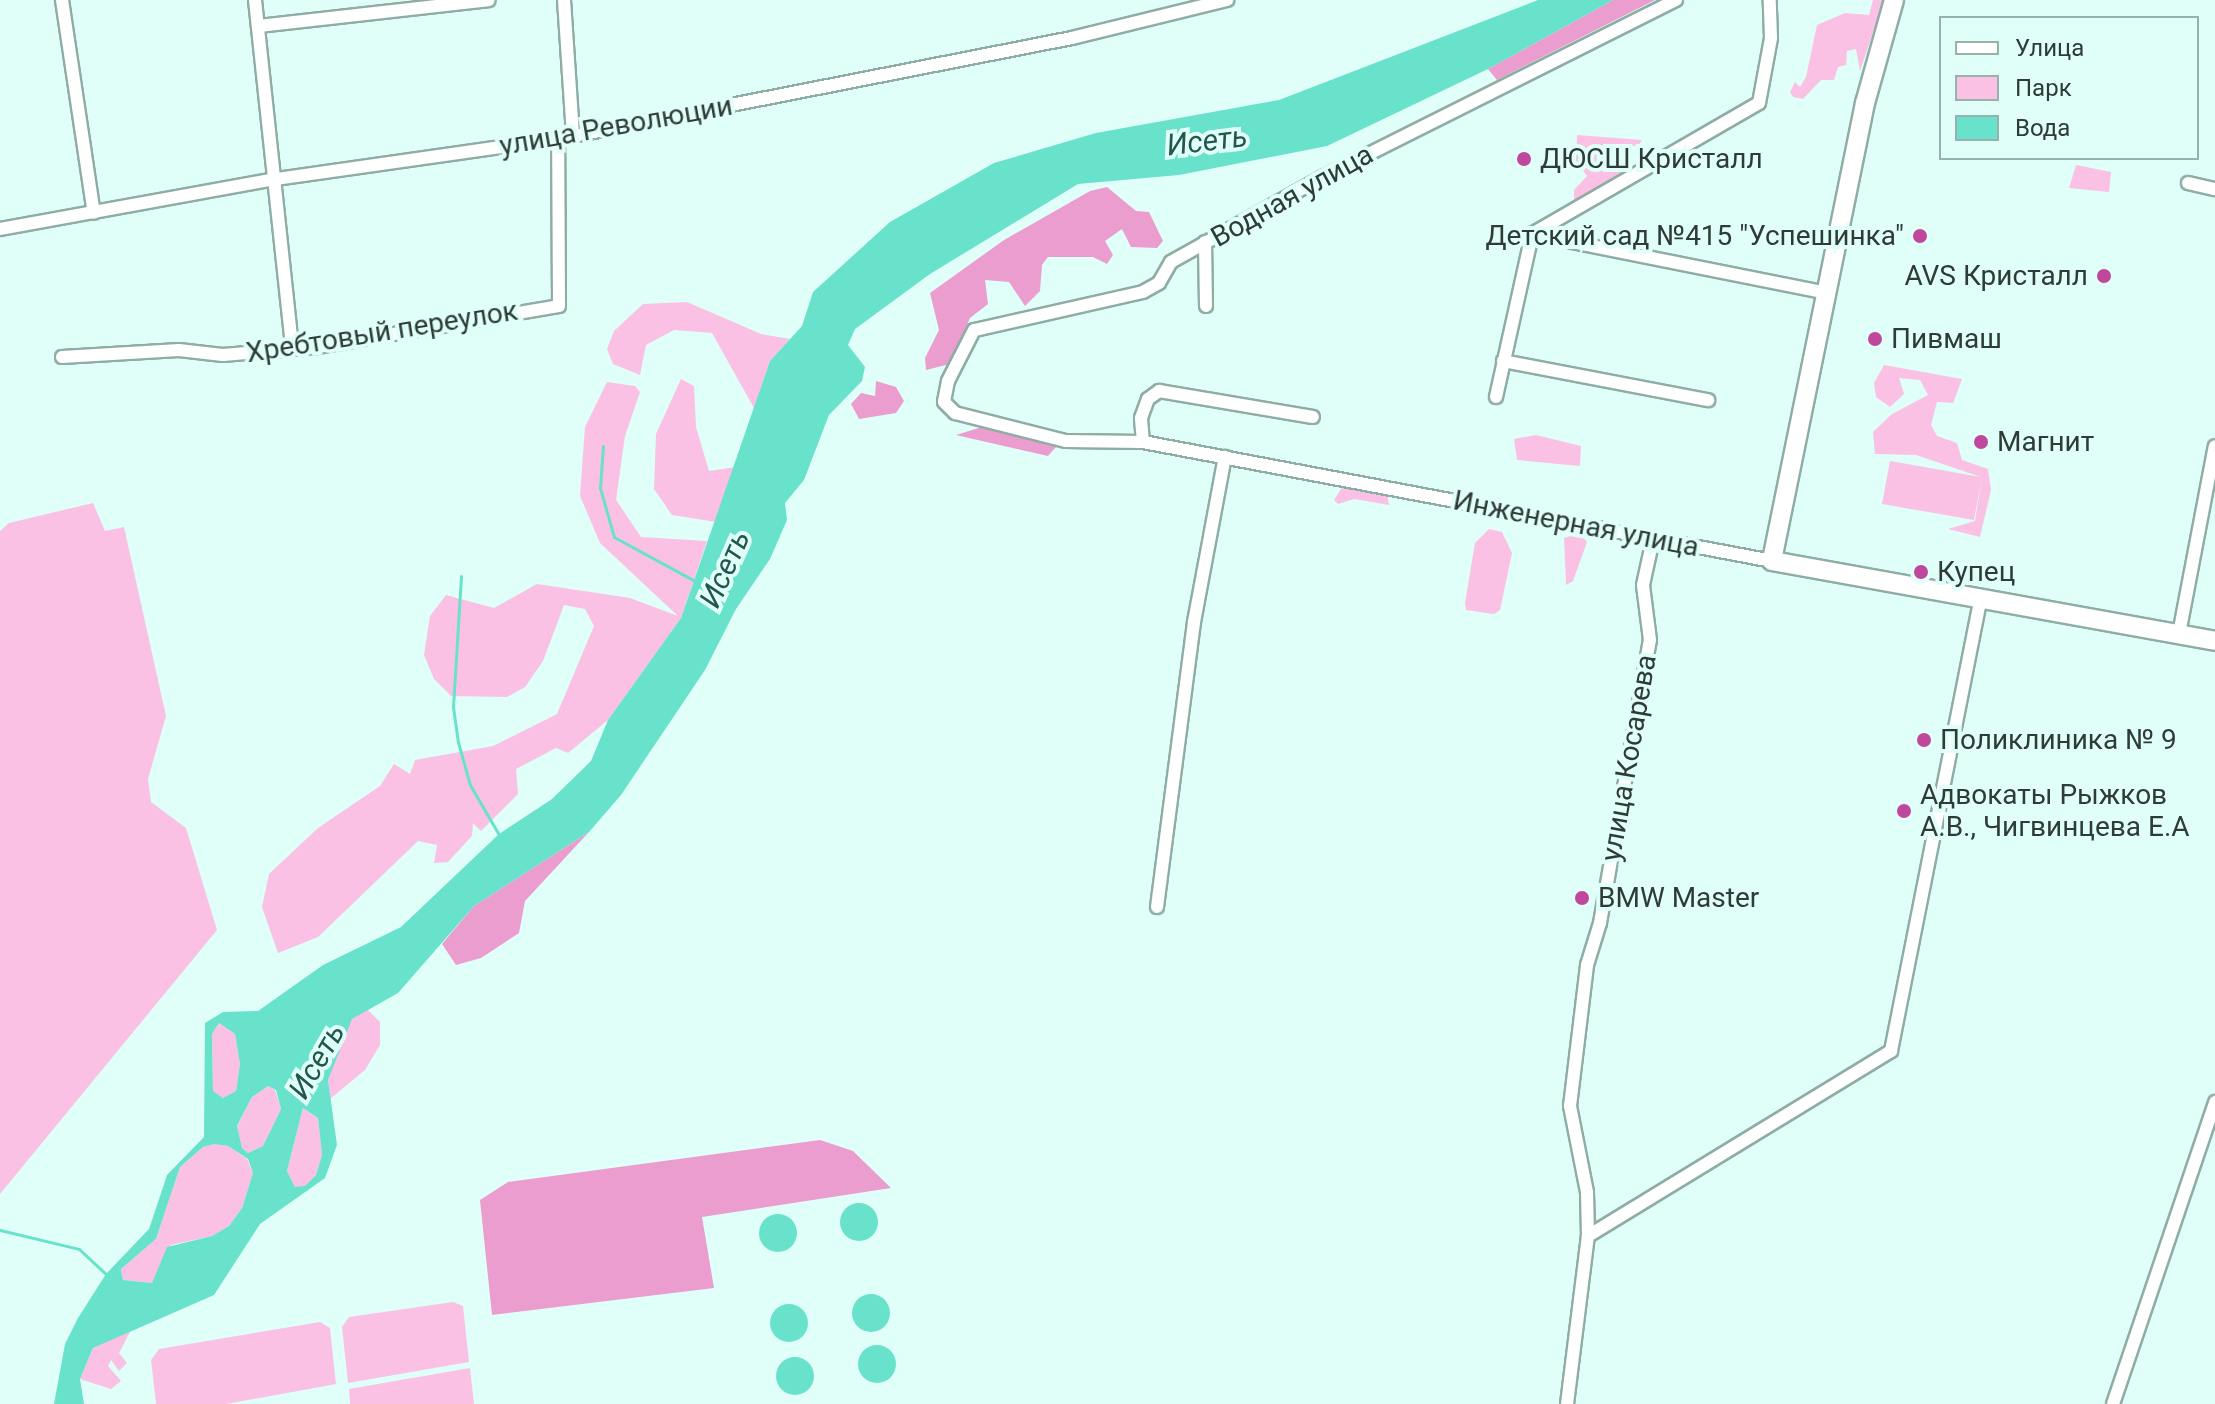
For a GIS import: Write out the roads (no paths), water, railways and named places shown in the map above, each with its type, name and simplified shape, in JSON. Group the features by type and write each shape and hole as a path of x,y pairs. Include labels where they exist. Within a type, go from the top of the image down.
{"street":[{"path":"62,0 94,213"},
{"path":"255,0 292,348"},
{"path":"258,26 489,0"},
{"path":"564,0 573,134"},
{"name":"улица Революции","path":"0,229 276,179 558,139 1072,38 1227,0"},
{"name":"Водная улица","path":"944,402 948,381 974,330 1143,292 1159,283 1171,262 1334,171 1676,0"},
{"path":"1496,397 1532,234 1759,103 1771,38 1770,0"},
{"path":"1772,561 1865,103 1894,0"},
{"name":"Хребтовый переулок","path":"62,357 179,350 223,355 292,348 559,306 558,139"},
{"path":"2188,183 2215,189"},
{"path":"1532,234 1827,293"},
{"path":"1205,242 1206,306"},
{"path":"1503,361 1708,400"},
{"path":"1143,442 1141,418 1148,399 1159,391 1313,417"},
{"name":"Инженерная улица","path":"944,402 955,413 1066,441 1143,442 2215,641"},
{"path":"2179,634 2215,446"},
{"path":"1157,907 1194,622 1225,457"},
{"name":"улица Косарева","path":"1567,1404 1588,1236 1587,1192 1570,1106 1587,965 1600,923 1650,640 1643,585 1653,539"},
{"path":"1588,1236 1891,1051 1981,598"},
{"path":"2113,1404 2215,1102"}],"water":[{"name":"Исеть","path":"1538,0 1613,0 1488,69 1327,146 1179,175 1078,184 930,274 855,329 848,345 865,367 862,381 829,415 804,480 785,503 787,520 770,559 736,609 705,670 621,795 589,832 474,906 398,993 352,1019 328,1080 337,1145 325,1178 260,1224 214,1295 93,1348 80,1379 84,1404 54,1404 65,1344 78,1318 106,1274 149,1229 167,1175 204,1137 205,1023 223,1012 258,1011 323,965 401,927 499,834 552,799 591,761 608,720 681,618 770,361 802,326 813,292 890,222 994,163 1096,133 1279,100","holes":["219,1023 235,1034 240,1064 236,1091 223,1098 213,1091 212,1034","268,1086 276,1090 281,1109 263,1146 248,1153 242,1148 237,1126 252,1097","303,1108 318,1118 322,1155 316,1175 305,1186 295,1187 287,1171","214,1144 228,1146 248,1159 253,1173 242,1208 229,1226 212,1236 167,1247 152,1283 123,1280 121,1269 156,1239 180,1167 203,1147"]},
{"path":"859,1203 872,1209 878,1222 872,1235 859,1241 846,1235 840,1222 846,1209"},
{"path":"778,1214 791,1220 797,1233 791,1246 778,1252 765,1246 759,1233 765,1220"},
{"path":"871,1294 884,1300 890,1313 884,1326 871,1332 858,1326 852,1313 858,1300"},
{"path":"789,1304 802,1310 808,1323 802,1336 789,1342 776,1336 770,1323 776,1310"},
{"path":"877,1345 890,1351 896,1364 890,1377 877,1383 864,1377 858,1364 864,1351"},
{"path":"795,1357 808,1363 814,1376 808,1389 795,1395 782,1389 776,1376 782,1363"}],"waterway":[{"name":"Исеть","path":"603,446 600,488 614,537 697,582"},
{"path":"461,576 453,707 458,742 470,785 501,838"},
{"path":"0,1230 79,1249 107,1275"}],"place":[{"name":"ДЮСШ Кристалл","path":"1524,159"},
{"name":"Детский сад №415 \"Успешинка\"","path":"1920,236"},
{"name":"AVS Кристалл","path":"2104,276"},
{"name":"Пивмаш","path":"1875,339"},
{"name":"Магнит","path":"1981,442"},
{"name":"Купец","path":"1921,572"},
{"name":"Поликлиника № 9","path":"1924,740"},
{"name":"Адвокаты Рыжков А.В., Чигвинцева Е.А","path":"1904,811"},
{"name":"BMW Master","path":"1582,898"}]}
